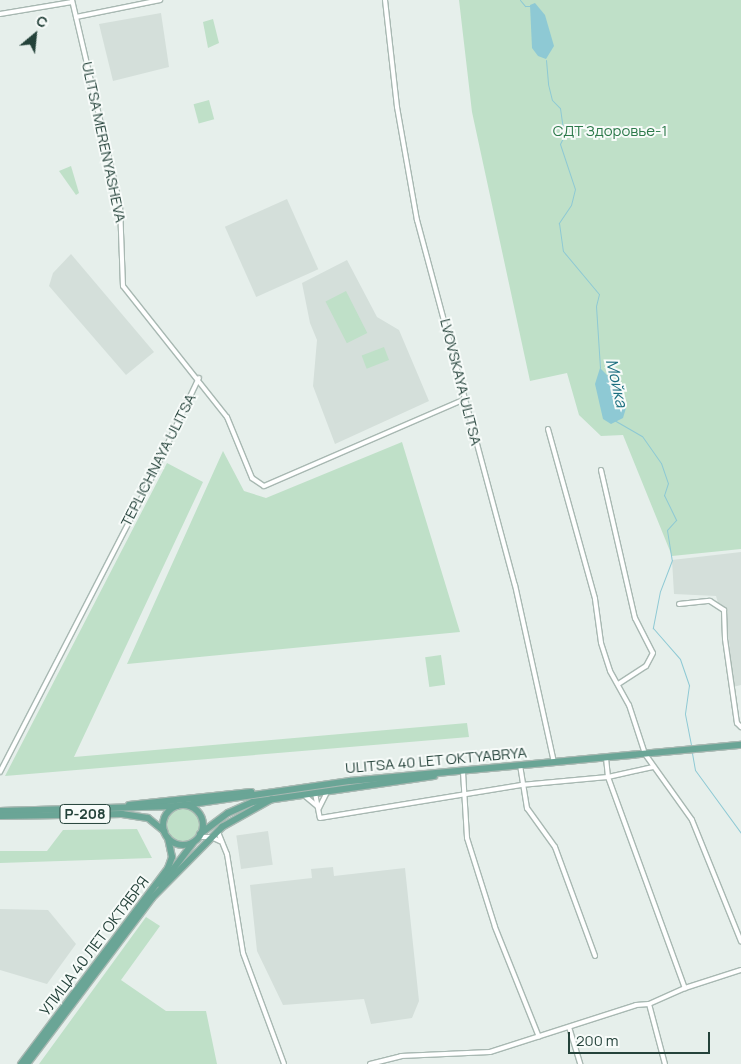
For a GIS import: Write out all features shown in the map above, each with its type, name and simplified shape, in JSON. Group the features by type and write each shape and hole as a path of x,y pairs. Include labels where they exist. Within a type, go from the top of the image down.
{"main road":[{"path":"606,758 741,745"},
{"name":"ULITSA 40 LET OKTYABRYA","path":"271,796 314,785 606,758"},
{"path":"181,806 327,792 449,773"},
{"path":"166,835 183,845 198,837 236,809 271,796"},
{"name":"Р-208","path":"116,808 193,797 271,796"},
{"name":"УЛИЦА 40 ЛЕТ ОКТЯБРЯ","path":"27,1064 152,898 217,831 233,818 271,796"},
{"path":"152,898 198,837 201,817 194,809 181,806"},
{"name":"Р-208","path":"0,811 181,806"},
{"name":"УЛИЦА 40 ЛЕТ ОКТЯБРЯ","path":"21,1064 168,868 172,856 166,835 165,818 181,806"},
{"name":"Р-208","path":"0,816 122,814 148,818 166,835"}],"street":[{"path":"76,17 160,0"},
{"name":"LVOVSKAYA ULITSA","path":"385,0 397,107 416,220 519,603 554,762"},
{"path":"0,14 72,1"},
{"name":"ULITSA MERENYASHEVA","path":"72,1 120,205 123,286 199,378"},
{"name":"TEPLICHNAYA ULITSA","path":"0,772 154,473 199,378 227,416 252,478 264,486 465,399"},
{"path":"548,429 595,598 602,646 610,671 634,717 645,754 692,820 741,941"},
{"path":"601,470 635,618 653,650 646,666 618,684"},
{"path":"679,604 710,601 724,610 729,670 737,723 741,727"},
{"path":"606,758 608,777 685,988"},
{"path":"520,765 521,785 528,808 556,846 595,956"},
{"path":"314,785 320,818 521,785 608,777 653,767"},
{"path":"462,772 467,838 495,927 539,1037"},
{"path":"319,810 327,792"},
{"path":"303,794 314,802 319,810"},
{"path":"217,831 227,854 243,953 284,1064"},
{"path":"198,837 211,837 220,841"},
{"path":"370,1064 401,1056 490,1052 636,1005 649,1004 685,988 741,970"},
{"path":"649,1004 665,1064"},
{"path":"569,1027 580,1064"}],"shaded area":[{"path":"161,13 169,67 113,81 99,24"},
{"path":"287,199 318,269 256,297 225,227"},
{"path":"71,254 154,352 126,375 49,286 53,273"},
{"path":"347,260 377,317 399,330 429,401 335,444 313,386 317,340 310,323 302,283"},
{"path":"741,552 741,685 733,687 729,641 716,596 674,594 672,560"},
{"path":"268,831 273,865 241,869 236,835"},
{"path":"333,867 334,876 405,868 419,1001 412,1018 371,1024 364,999 283,1005 257,951 250,885 312,878 311,869"},
{"path":"0,909 48,910 76,944 47,984 0,970"}],"green space":[{"name":"СДТ Здоровье-1","path":"459,0 741,0 741,549 672,556 623,435 601,436 579,415 567,373 530,381 472,112"},
{"path":"213,19 219,43 208,48 203,22"},
{"path":"209,100 214,119 199,123 194,104"},
{"path":"71,166 79,193 76,195 59,171"},
{"path":"346,291 367,333 347,343 326,301"},
{"path":"384,347 389,360 367,369 362,356"},
{"path":"402,442 460,632 127,664 223,451 244,491 266,498"},
{"path":"167,463 203,482 74,757 467,723 469,737 5,776"},
{"path":"441,655 445,685 429,687 425,657"},
{"path":"183,808 195,813 200,825 195,837 183,842 171,837 166,825 171,813"},
{"path":"137,829 152,858 0,863 0,851 47,851 63,830"},
{"path":"146,917 160,926 121,980 166,1011 206,1011 217,1064 39,1064"}],"water":[{"path":"535,3 545,15 554,46 546,59 538,56 532,48 530,5"},
{"path":"600,368 609,377 626,408 623,418 611,424 603,419 595,384"}],"waterway":[{"name":"Мойка","path":"520,0 525,6 531,6"},
{"name":"Мойка","path":"546,60 548,84 552,100 560,108 564,136 560,144 575,189 571,205 559,223 563,251 599,294 596,306 600,368"},
{"name":"Мойка","path":"614,420 642,436 661,463 668,483 664,495 676,520 667,530 672,560 660,591 653,628 680,659 689,685 685,714 691,746"},
{"name":"Мойка","path":"692,753 695,770 741,833"}]}
